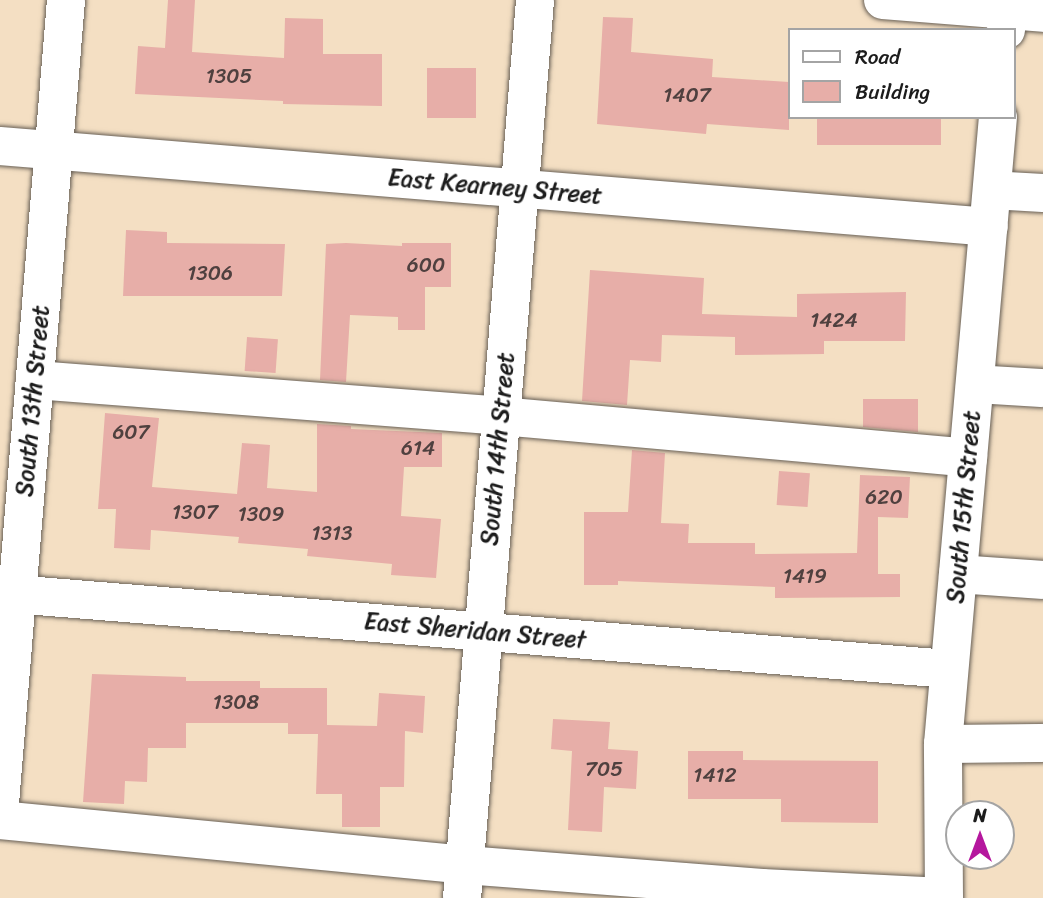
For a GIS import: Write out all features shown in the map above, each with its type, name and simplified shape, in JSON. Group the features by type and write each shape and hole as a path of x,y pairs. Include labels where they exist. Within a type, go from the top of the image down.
{"street":[{"name":"South 13th Street","path":"0,803 9,594 35,380 66,0"},
{"name":"South 14th Street","path":"463,882 535,0"},
{"path":"883,0 1016,13"},
{"name":"South 15th Street","path":"944,898 943,744 998,119"},
{"name":"East Kearney Street","path":"0,146 989,227"},
{"path":"992,190 1043,193"},
{"path":"35,380 501,416 968,458"},
{"path":"975,384 1043,388"},
{"path":"958,574 1043,580"},
{"name":"East Sheridan Street","path":"9,594 949,670"},
{"path":"943,744 1043,743"},
{"path":"0,820 463,882 762,888 944,898"}],"building":[{"path":"168,0 195,0 192,52 284,58 285,18 323,19 323,54 382,54 382,106 283,104 283,101 135,94 138,46 165,48"},
{"path":"603,17 633,18 631,52 713,59 712,77 788,82 789,130 707,124 706,134 597,124"},
{"path":"427,68 476,68 476,118 427,118"},
{"path":"817,119 941,119 941,145 817,145"},
{"path":"126,230 167,232 167,243 285,244 282,296 123,296"},
{"path":"402,243 451,243 451,287 425,287 425,330 398,330 398,317 350,315 346,382 320,380 326,244 402,246"},
{"path":"590,270 704,278 702,314 797,317 797,294 906,292 905,341 824,341 824,354 735,355 735,337 662,335 661,362 630,360 627,405 582,401"},
{"path":"247,337 278,339 276,373 245,371"},
{"path":"863,399 918,399 918,432 863,427"},
{"path":"105,413 159,418 152,487 237,494 242,443 270,445 267,488 317,492 317,424 351,426 351,429 442,433 442,467 404,467 401,516 441,519 436,578 391,575 392,564 307,556 308,549 238,543 239,537 151,530 150,550 114,548 116,509 98,509"},
{"path":"632,450 665,453 661,523 689,524 688,543 755,543 755,554 857,553 860,475 910,477 908,518 878,517 878,574 900,574 900,597 775,598 775,587 618,581 618,585 584,585 584,512 628,512"},
{"path":"779,471 810,473 808,507 777,505"},
{"path":"92,674 186,677 186,681 260,681 260,688 327,688 327,725 377,726 379,693 425,696 423,733 405,731 404,787 380,787 380,827 342,827 342,794 316,794 318,734 288,734 288,723 186,723 186,748 148,748 147,782 125,781 124,804 83,802"},
{"path":"553,719 610,722 608,749 638,751 636,789 604,787 602,832 568,830 572,751 551,749"},
{"path":"688,751 743,751 743,760 878,761 878,823 781,822 781,799 688,799"}]}
